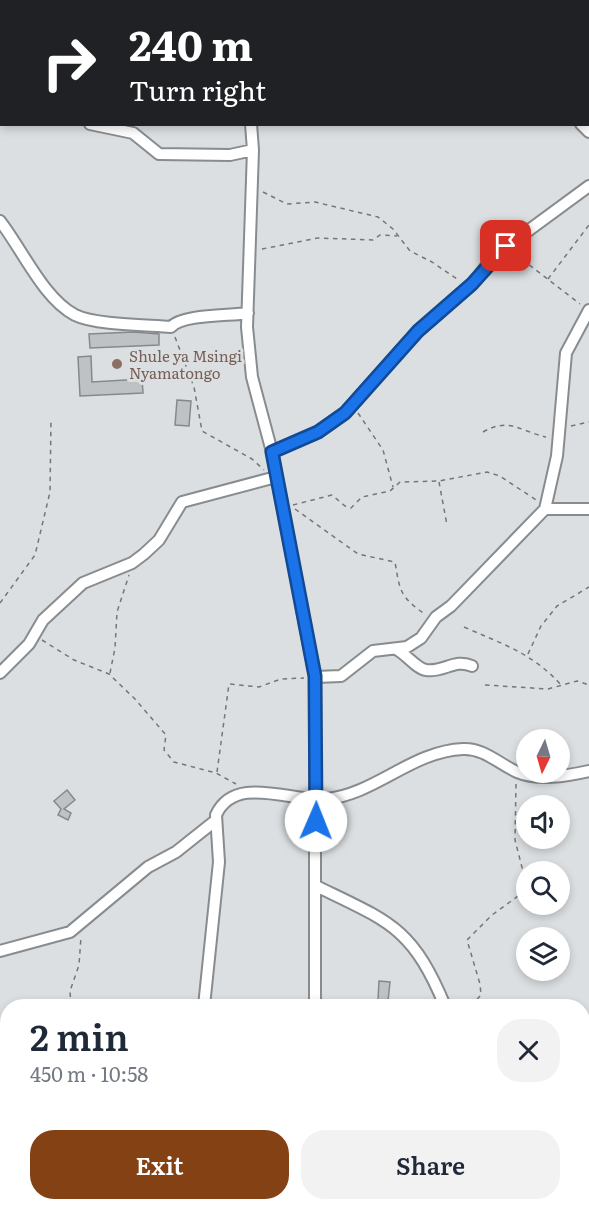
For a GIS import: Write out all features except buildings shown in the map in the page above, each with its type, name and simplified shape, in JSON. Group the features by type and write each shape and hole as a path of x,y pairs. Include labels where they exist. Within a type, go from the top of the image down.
{"street":[{"path":"100,126 133,133 159,154 231,155 253,150"},
{"path":"251,126 253,150 248,313 252,377 272,452 275,478 315,676 315,999"},
{"path":"272,452 318,432 353,405 418,331 475,280 506,246 530,232 589,186"},
{"path":"0,221 43,284 76,315 103,322 171,327 175,322 186,319 248,313"},
{"path":"315,676 341,676 373,651 396,649 415,643 434,620 451,606 545,509 559,436 566,353 588,311"},
{"path":"0,673 35,636 43,621 83,583 133,563 159,540 182,502 275,478"},
{"path":"545,509 589,509"},
{"path":"396,649 427,670 454,663 472,666"},
{"path":"205,999 219,862 215,821 218,810 231,798 256,792 326,799 350,792 417,761 463,748 486,754 516,770"},
{"path":"570,773 589,771"},
{"path":"0,951 63,934 84,920 148,867 176,852 215,821"},
{"path":"316,886 385,920 412,943 430,970 442,999"}],"path":[{"path":"252,183 282,203 297,205 315,202 378,217 410,251 432,262 457,280 475,280"},
{"path":"548,279 589,225"},
{"path":"249,248 269,249 318,238 373,240 380,235 398,236"},
{"path":"506,246 588,311"},
{"path":"171,327 194,387 202,431 252,459 275,478"},
{"path":"353,405 382,450 393,487"},
{"path":"0,603 35,555 50,492 51,419"},
{"path":"483,432 496,424 507,424 559,436 589,422"},
{"path":"434,620 412,605 401,592 395,576 395,562 357,554 292,506 334,495 345,506 351,508 362,497 390,491 404,481 439,481 487,472 494,474 545,509"},
{"path":"439,481 447,525"},
{"path":"109,674 115,648 117,612 133,563"},
{"path":"528,654 541,626 557,606 589,587"},
{"path":"464,627 528,654 562,686"},
{"path":"35,636 74,660 109,674 135,699 165,735 164,750 169,758 182,765 216,773 256,792"},
{"path":"216,773 220,760 229,684 259,687 281,679 315,676"},
{"path":"485,685 548,689 577,681 589,684"},
{"path":"478,999 480,984 467,940 492,915 525,891 526,883 515,840 517,783"},
{"path":"71,999 70,991 79,965 84,920"}],"place":[{"name":"Shule ya Msingi Nyamatongo","path":"117,364"}],"route":[{"path":"316,821 315,676 272,452 296,444 345,413 418,331 472,284 495,255 506,246"}]}
